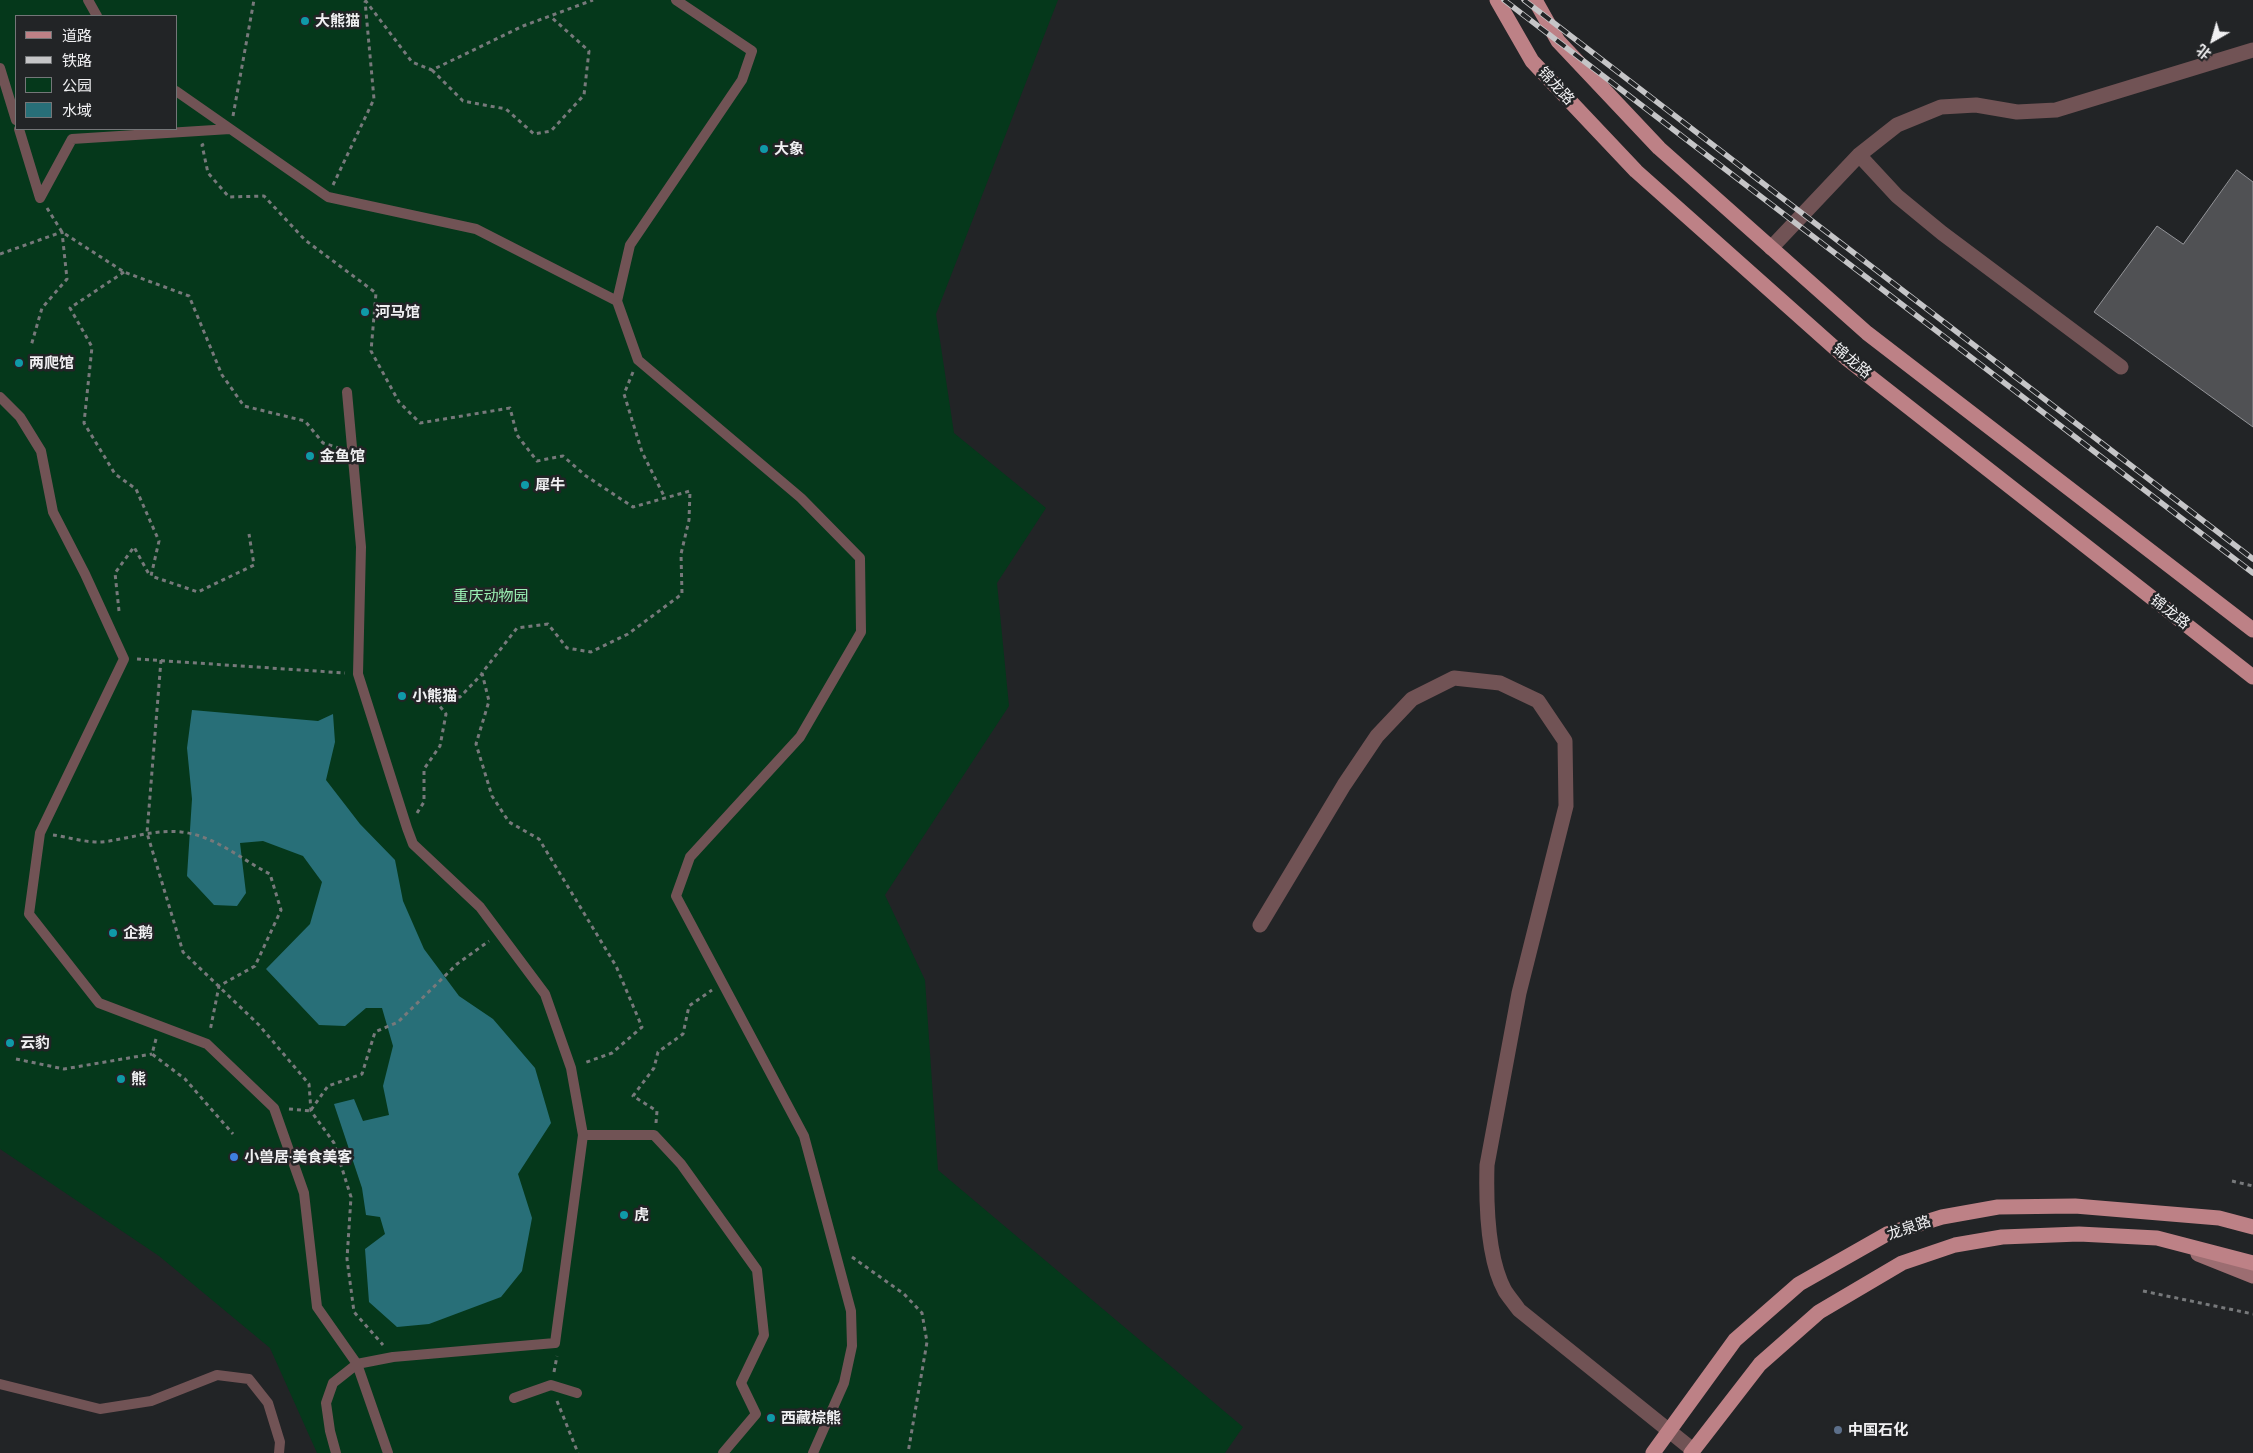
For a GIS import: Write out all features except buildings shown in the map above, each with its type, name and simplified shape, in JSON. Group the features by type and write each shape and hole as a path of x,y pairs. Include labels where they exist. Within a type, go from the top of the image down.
{"main road":[{"name":"锦龙路","path":"1497,0 1532,61 1636,171 1846,358 2253,677"},
{"path":"1535,0 1558,41 1659,148 1867,333 2253,630"},
{"name":"龙泉路","path":"1653,1453 1735,1340 1799,1284 1887,1234 1942,1217 1998,1207 2076,1206 2219,1218 2253,1227"},
{"name":"龙泉路","path":"1692,1451 1760,1364 1819,1312 1902,1263 1955,1245 2002,1237 2079,1234 2158,1238 2253,1263"}],"street":[{"path":"1771,248 1859,155 1897,125 1941,107 1976,106 2017,112 2056,110 2253,50"},
{"path":"1859,155 1898,196 1942,233 2121,366"},
{"path":"1260,924 1344,785 1377,736 1412,699 1454,678 1500,683 1538,701 1565,742 1566,806 1519,993 1487,1165 1486,1194 1492,1248 1505,1290 1519,1310 1692,1451"},
{"path":"2219,1218 2253,1220"},
{"path":"2158,1238 2253,1276"}],"lane":[{"path":"88,0 96,15"},
{"path":"676,0 752,51 742,80 630,245 617,301 638,360 801,498 860,558 861,632 800,737 690,857 676,896 804,1136 851,1311 852,1346 844,1383 813,1453"},
{"path":"0,68 15,117"},
{"path":"178,92 328,197 476,229 617,301"},
{"path":"40,198 72,139 230,129"},
{"path":"19,130 40,198"},
{"path":"336,1453 330,1432 326,1403 332,1383 357,1364 393,1357 555,1343 583,1134 571,1068 545,994 480,907 413,844 358,674 361,547 347,392"},
{"path":"0,398 20,417 41,451 53,512 85,574 124,659 40,833 29,914 99,1003 207,1044 274,1108 304,1193 317,1307 357,1364 388,1453"},
{"path":"583,1134 654,1135 681,1164 757,1270 764,1334 741,1383 756,1414 723,1453"},
{"path":"0,1384 100,1409 151,1401 217,1375 249,1380 268,1403 280,1442 280,1453"},
{"path":"514,1398 551,1385 577,1393"}],"path":[{"path":"254,0 230,129 202,145 208,173 229,197 264,196 305,240 376,293 370,351 399,402 420,423 510,408 517,435 537,461 563,456 586,476 633,507 690,491 689,520 681,554 682,594 628,634 591,652 567,648 548,624 517,628 482,673 460,697 430,694 446,714 440,746 424,769 424,802 407,828"},
{"path":"328,197 374,99 365,0 412,62 432,70 463,101 506,109 534,134 551,131 584,95 589,51 550,16"},
{"path":"432,70 523,26 593,0"},
{"path":"40,198 62,232 124,272 189,296 222,375 244,406 305,421 323,443 352,451"},
{"path":"0,254 62,232"},
{"path":"31,346 42,308 67,279 62,232"},
{"path":"124,272 70,308 92,347 84,423 115,474 136,489 159,541 151,576"},
{"path":"638,360 624,394 642,452 666,498"},
{"path":"120,620 115,573 134,547 151,576 198,592 254,565 249,534"},
{"path":"124,659 358,674"},
{"path":"161,660 147,833 183,952 259,1025 309,1084 310,1111 334,1143 351,1197 346,1259 354,1312 393,1357"},
{"path":"482,673 489,701 476,744 492,796 509,822 539,839 616,966 642,1027 612,1053 571,1068"},
{"path":"40,833 101,842 147,833 182,832 216,842 247,863 270,874 281,910 255,966 219,986 207,1044"},
{"path":"310,1111 328,1086 362,1074 375,1032 398,1022 457,964 500,934"},
{"path":"654,1135 657,1111 634,1096 654,1068 658,1052 683,1034 689,1006 722,983"},
{"path":"152,1054 160,1026"},
{"path":"16,1059 64,1069 152,1054 185,1078 233,1134"},
{"path":"274,1108 310,1111"},
{"path":"2232,1181 2253,1186"},
{"path":"833,1245 904,1294 922,1313 928,1342 908,1453"},
{"path":"2143,1292 2253,1314"}],"green space":[{"name":"重庆动物园","path":"0,0 1058,0 936,314 954,433 1046,508 997,583 1009,706 885,895 925,980 938,1170 1243,1427 1225,1453 317,1453 270,1348 159,1256 0,1149"}],"water":[{"path":"192,710 318,721 333,714 335,742 326,780 360,824 395,860 403,901 424,949 459,996 493,1019 535,1068 551,1123 518,1174 532,1218 522,1271 501,1297 429,1324 397,1327 369,1302 365,1249 385,1234 380,1217 366,1215 362,1188 334,1104 354,1099 363,1121 389,1115 383,1086 393,1046 382,1008 366,1008 345,1026 319,1025 266,969 310,924 322,882 303,856 263,841 240,843 246,893 237,906 214,905 187,876 192,799 187,748"}],"railway":[{"path":"1504,0 2253,573"},
{"path":"1524,0 2253,559"}],"place":[{"name":"大熊猫","path":"305,21"},
{"name":"大象","path":"764,149"},
{"name":"河马馆","path":"365,312"},
{"name":"两爬馆","path":"19,363"},
{"name":"金鱼馆","path":"310,456"},
{"name":"犀牛","path":"525,485"},
{"name":"小熊猫","path":"402,696"},
{"name":"企鹅","path":"113,933"},
{"name":"云豹","path":"10,1043"},
{"name":"熊","path":"121,1079"},
{"name":"小兽居·美食美客","path":"234,1157"},
{"name":"虎","path":"624,1215"},
{"name":"西藏棕熊","path":"771,1418"},
{"name":"中国石化","path":"1838,1430"}]}
